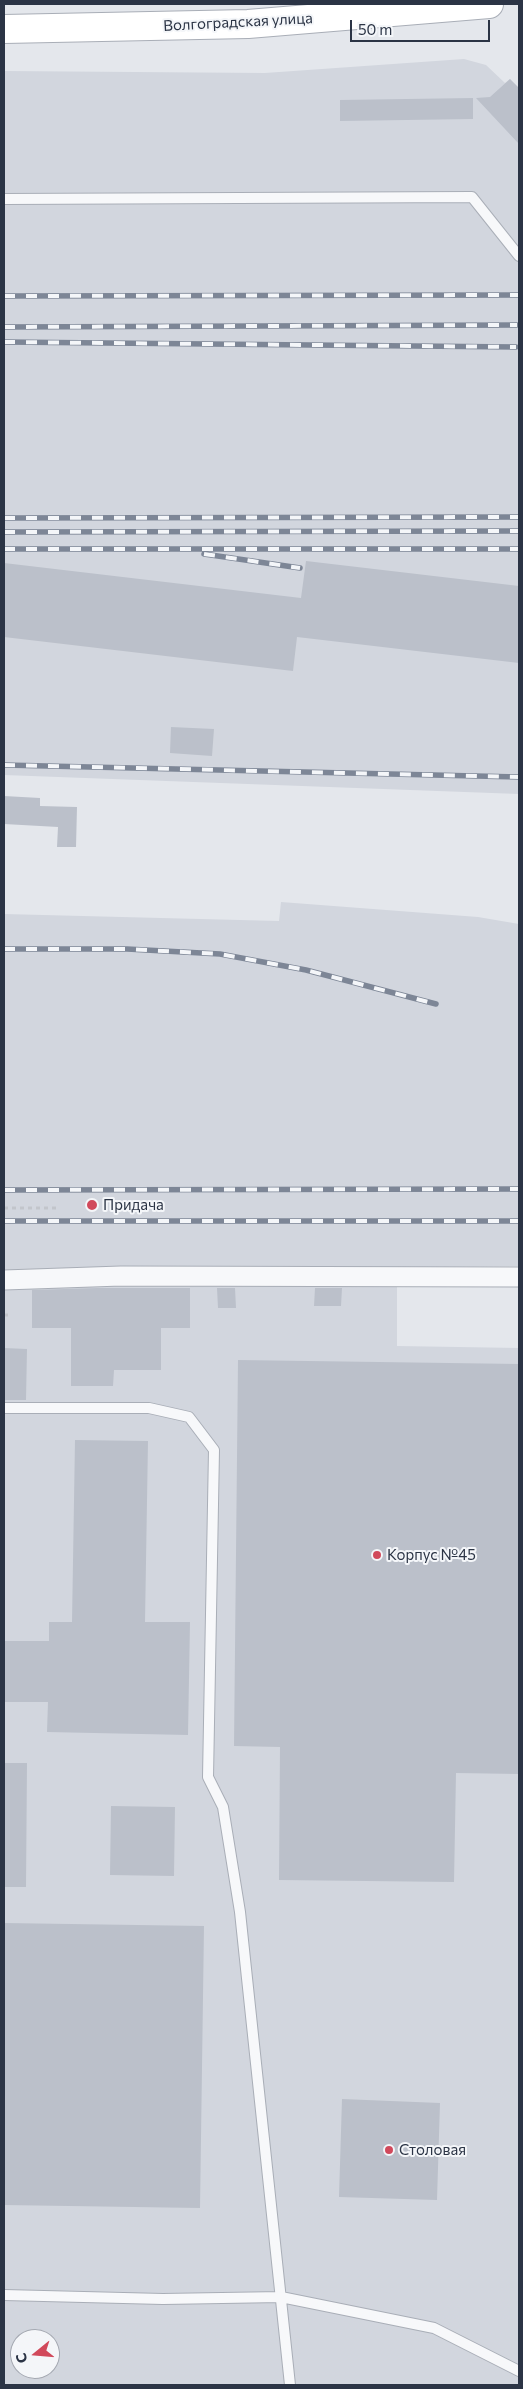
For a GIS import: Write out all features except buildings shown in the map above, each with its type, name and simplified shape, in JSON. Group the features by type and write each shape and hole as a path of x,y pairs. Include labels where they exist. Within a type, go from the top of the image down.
{"main road":[{"name":"Волгоградская улица","path":"4,29 248,24 478,4"}],"street":[{"path":"4,1280 121,1276 519,1277"}],"lane":[{"path":"4,199 472,198 519,256"},
{"path":"4,1408 149,1408 189,1418 214,1450 208,1778 224,1807 240,1912 290,2385"},
{"path":"4,2296 162,2299 280,2297 434,2328 519,2371"}],"path":[{"path":"4,1208 59,1208"},
{"path":"4,1316 12,1315"}],"shaded area":[{"path":"464,59 486,65 505,83 510,79 519,88 519,794 4,775 4,71 265,73"},
{"path":"281,902 478,917 519,924 519,1266 397,1267 397,1346 519,1348 519,2385 4,2385 4,914 279,921"}],"railway":[{"path":"4,296 519,295"},
{"path":"4,327 517,325"},
{"path":"4,342 516,347"},
{"path":"4,518 519,517"},
{"path":"4,532 519,531"},
{"path":"4,549 519,549"},
{"path":"204,554 300,568"},
{"path":"4,765 519,777"},
{"path":"4,949 127,949 220,954 306,970 436,1004"},
{"path":"4,1190 519,1189"},
{"path":"4,1221 519,1221"}],"place":[{"name":"Придача","path":"92,1205"},
{"name":"Корпус №45","path":"377,1555"},
{"name":"Столовая","path":"389,2150"}]}
